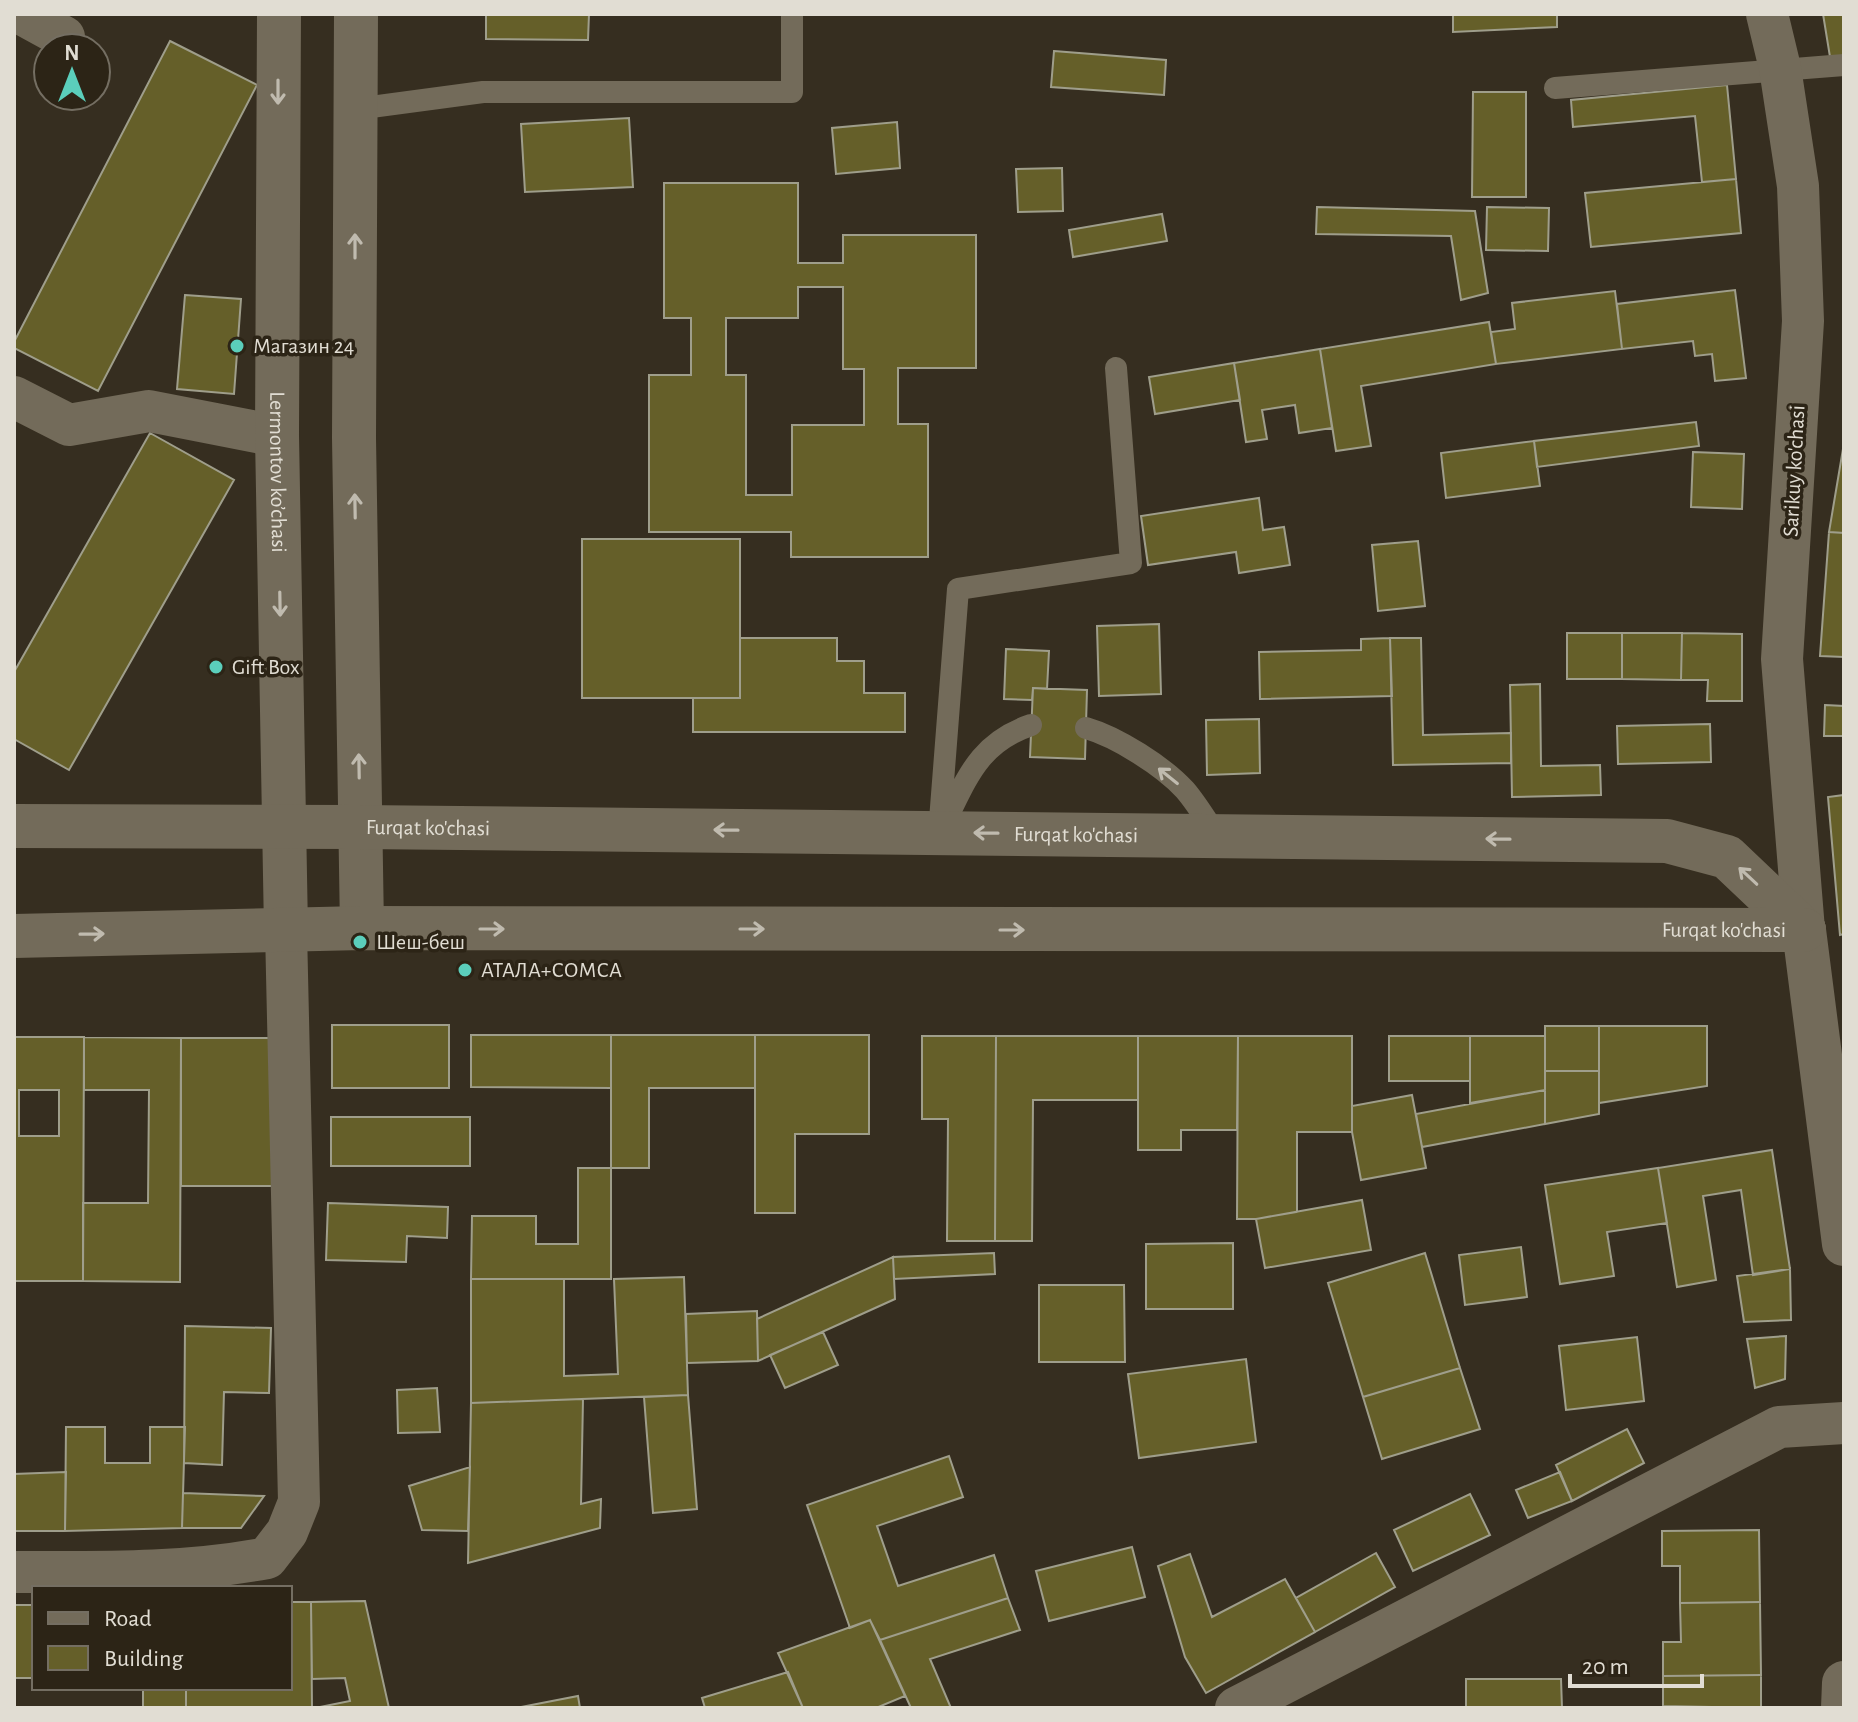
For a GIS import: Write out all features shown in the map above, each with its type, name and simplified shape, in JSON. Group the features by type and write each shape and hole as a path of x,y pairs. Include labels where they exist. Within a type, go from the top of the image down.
{"main road":[{"name":"Lermontov ko’chasi","path":"279,14 277,436 286,930"},
{"path":"356,14 354,438 362,928"},
{"name":"Furqat ko'chasi","path":"14,826 1667,841 1727,857 1804,930"},
{"name":"Furqat ko'chasi","path":"14,936 362,928 1804,930"},
{"path":"1804,930 1844,1244"},
{"path":"1843,1708 1844,1683"}],"street":[{"path":"22,14 55,32"},
{"name":"Sarikuy ko'chasi","path":"1767,14 1780,68 1798,186 1802,336 1782,659 1804,930"},
{"path":"14,397 69,425 149,411 277,436"},
{"path":"14,1572 217,1568 267,1558 287,1532 299,1502 286,930"},
{"path":"1236,1708 1779,1427 1844,1423"}],"lane":[{"path":"356,109 483,92 792,92 792,14"},
{"path":"1555,88 1844,65"},
{"path":"939,833 958,589 1131,563 1116,368"},
{"path":"939,833 978,759 1014,731 1031,725"},
{"path":"1086,728 1105,733 1152,763 1185,790 1217,836"}],"building":[{"path":"486,14 589,14 588,40 486,39"},
{"path":"1453,14 1557,14 1557,27 1453,32"},
{"path":"1823,14 1844,14 1844,56 1830,57"},
{"path":"170,41 257,85 98,391 14,348 14,342"},
{"path":"1054,51 1166,60 1164,95 1051,87"},
{"path":"1727,85 1736,179 1702,182 1695,116 1573,127 1571,100"},
{"path":"1473,92 1526,92 1526,197 1472,197"},
{"path":"629,118 633,187 525,192 521,124"},
{"path":"897,122 900,168 836,174 832,128"},
{"path":"1062,168 1063,211 1018,212 1016,169"},
{"path":"1736,179 1741,233 1591,247 1585,193"},
{"path":"664,183 798,183 798,263 843,263 843,235 976,235 976,368 898,368 898,424 928,424 928,557 791,557 791,532 649,532 649,375 691,375 691,318 664,318","holes":["798,287 843,287 843,369 864,369 864,425 792,425 792,495 746,495 746,375 726,375 726,318 798,318"]},
{"path":"1317,207 1475,211 1488,293 1461,300 1451,236 1316,234"},
{"path":"1487,207 1549,208 1548,251 1486,250"},
{"path":"1162,214 1167,241 1073,257 1069,230"},
{"path":"1735,290 1746,378 1715,381 1712,354 1695,356 1693,341 1622,349 1617,304"},
{"path":"1615,291 1622,349 1496,364 1491,332 1515,329 1512,303"},
{"path":"185,295 241,299 234,394 177,389"},
{"path":"1489,322 1496,364 1361,386 1371,446 1336,451 1320,349"},
{"path":"1320,349 1332,428 1299,433 1295,405 1262,410 1267,439 1246,442 1234,363"},
{"path":"1234,363 1240,400 1155,414 1149,377"},
{"path":"1696,422 1699,446 1537,467 1534,441"},
{"path":"150,433 234,480 69,770 14,739 14,672"},
{"path":"1534,441 1540,486 1446,498 1441,453"},
{"path":"1843,449 1844,533 1829,532"},
{"path":"1693,452 1744,454 1742,509 1691,507"},
{"path":"1259,498 1263,530 1284,527 1290,565 1239,573 1236,552 1148,565 1141,516"},
{"path":"1829,532 1844,533 1844,657 1820,656"},
{"path":"582,539 740,539 740,698 582,698"},
{"path":"1418,541 1425,606 1378,611 1372,545"},
{"path":"1159,624 1161,694 1099,696 1097,626"},
{"path":"1567,633 1622,633 1622,679 1567,679"},
{"path":"1622,633 1682,633 1681,680 1622,679"},
{"path":"1682,633 1742,634 1742,701 1707,701 1708,680 1681,680"},
{"path":"740,638 837,638 837,661 864,661 864,693 905,693 905,732 693,732 693,698 740,698"},
{"path":"1390,638 1392,696 1260,699 1259,652 1361,650 1361,639"},
{"path":"1390,638 1421,638 1423,735 1511,733 1511,763 1393,765"},
{"path":"1006,649 1049,651 1047,689 1033,688 1032,700 1004,699"},
{"path":"1540,684 1541,766 1600,765 1601,795 1512,797 1510,685"},
{"path":"1033,688 1087,690 1085,759 1030,757"},
{"path":"1825,705 1844,706 1844,736 1824,736"},
{"path":"1259,719 1260,773 1207,775 1206,720"},
{"path":"1710,724 1711,762 1618,764 1617,726"},
{"path":"1844,795 1844,934 1840,935 1828,797"},
{"path":"332,1025 449,1025 449,1088 332,1088"},
{"path":"1545,1026 1599,1026 1599,1071 1545,1071"},
{"path":"1599,1026 1707,1026 1707,1086 1599,1103"},
{"path":"471,1035 611,1035 611,1088 471,1087"},
{"path":"611,1035 755,1035 755,1088 649,1088 649,1168 611,1168"},
{"path":"755,1035 869,1035 869,1134 795,1134 795,1213 755,1213"},
{"path":"922,1036 996,1036 995,1241 947,1241 948,1119 922,1119"},
{"path":"996,1036 1138,1036 1138,1100 1033,1100 1032,1241 995,1241"},
{"path":"1138,1036 1238,1036 1237,1130 1181,1130 1181,1150 1138,1150"},
{"path":"1238,1036 1352,1036 1352,1132 1297,1132 1297,1212 1237,1219"},
{"path":"1389,1036 1470,1036 1470,1081 1389,1081"},
{"path":"1470,1036 1545,1036 1545,1090 1470,1103"},
{"path":"14,1037 84,1037 83,1281 14,1281","holes":["19,1090 59,1090 59,1136 19,1136"]},
{"path":"84,1037 181,1038 180,1282 83,1281 83,1203 148,1203 149,1090 84,1090"},
{"path":"181,1038 275,1038 274,1186 181,1186"},
{"path":"1545,1071 1599,1071 1599,1114 1545,1124"},
{"path":"1545,1090 1545,1124 1422,1147 1416,1114"},
{"path":"1412,1095 1426,1168 1361,1180 1352,1132 1352,1106"},
{"path":"331,1117 470,1117 470,1166 331,1166"},
{"path":"1772,1150 1790,1269 1753,1275 1741,1190 1703,1196 1716,1280 1677,1287 1658,1168"},
{"path":"578,1168 611,1168 611,1279 471,1279 472,1216 536,1216 536,1244 578,1244"},
{"path":"1658,1168 1667,1223 1607,1232 1614,1276 1560,1284 1545,1185"},
{"path":"1362,1200 1371,1250 1265,1268 1256,1219"},
{"path":"328,1203 448,1207 447,1238 407,1236 406,1262 326,1260"},
{"path":"1233,1243 1233,1309 1146,1309 1146,1244"},
{"path":"1521,1247 1527,1297 1465,1305 1459,1255"},
{"path":"994,1253 995,1274 894,1279 893,1257"},
{"path":"1425,1253 1460,1368 1363,1397 1328,1283"},
{"path":"893,1257 895,1299 758,1361 757,1319"},
{"path":"1790,1269 1791,1320 1744,1322 1737,1276"},
{"path":"684,1277 688,1395 471,1403 471,1279 564,1279 564,1376 618,1374 614,1279"},
{"path":"1039,1285 1124,1285 1125,1362 1039,1362"},
{"path":"757,1311 758,1361 687,1363 686,1314"},
{"path":"185,1326 271,1328 269,1393 224,1392 222,1465 184,1463"},
{"path":"823,1332 838,1365 785,1388 770,1355"},
{"path":"1786,1336 1785,1379 1755,1388 1747,1339"},
{"path":"1637,1337 1644,1401 1566,1410 1559,1346"},
{"path":"1246,1359 1256,1442 1139,1458 1128,1374"},
{"path":"1460,1368 1480,1429 1382,1459 1363,1397"},
{"path":"437,1388 440,1432 398,1433 397,1390"},
{"path":"688,1395 697,1509 653,1513 644,1397"},
{"path":"583,1399 581,1504 601,1499 600,1528 468,1563 471,1403"},
{"path":"66,1427 105,1427 105,1463 150,1463 150,1427 185,1427 182,1528 65,1531"},
{"path":"1627,1429 1644,1463 1572,1501 1556,1465"},
{"path":"949,1456 963,1497 877,1526 898,1586 994,1555 1008,1598 880,1640 870,1620 850,1628 807,1505"},
{"path":"470,1467 468,1531 422,1530 409,1486"},
{"path":"66,1472 65,1531 14,1531 14,1474"},
{"path":"1560,1472 1572,1501 1528,1518 1516,1490"},
{"path":"183,1493 264,1496 241,1528 182,1528"},
{"path":"1470,1494 1490,1535 1413,1571 1394,1530"},
{"path":"1759,1530 1760,1602 1680,1603 1680,1566 1662,1566 1662,1531"},
{"path":"1132,1547 1145,1597 1049,1621 1036,1571"},
{"path":"1376,1553 1395,1587 1315,1632 1296,1598"},
{"path":"1190,1554 1212,1617 1285,1579 1315,1632 1206,1693 1185,1657 1158,1566"},
{"path":"1008,1598 1020,1630 930,1659 951,1708 911,1708 880,1640"},
{"path":"365,1601 389,1708 315,1708 350,1701 345,1678 312,1679 311,1602"},
{"path":"292,1602 311,1602 312,1708 186,1708 186,1690 292,1690"},
{"path":"1760,1602 1761,1675 1663,1676 1663,1642 1681,1642 1680,1603"},
{"path":"14,1605 32,1605 32,1678 14,1678"},
{"path":"870,1620 905,1696 876,1708 803,1708 778,1653"},
{"path":"788,1672 803,1708 705,1708 702,1698"},
{"path":"1761,1675 1761,1708 1663,1706 1663,1676"},
{"path":"1466,1679 1561,1679 1562,1708 1466,1708"},
{"path":"143,1690 186,1690 186,1708 143,1708"},
{"path":"578,1696 580,1708 516,1708"}],"place":[{"name":"Магазин 24","path":"237,346"},
{"name":"Gift Box","path":"216,667"},
{"name":"Шеш-беш","path":"360,942"},
{"name":"АТАЛА+СОМСА","path":"465,970"}]}
